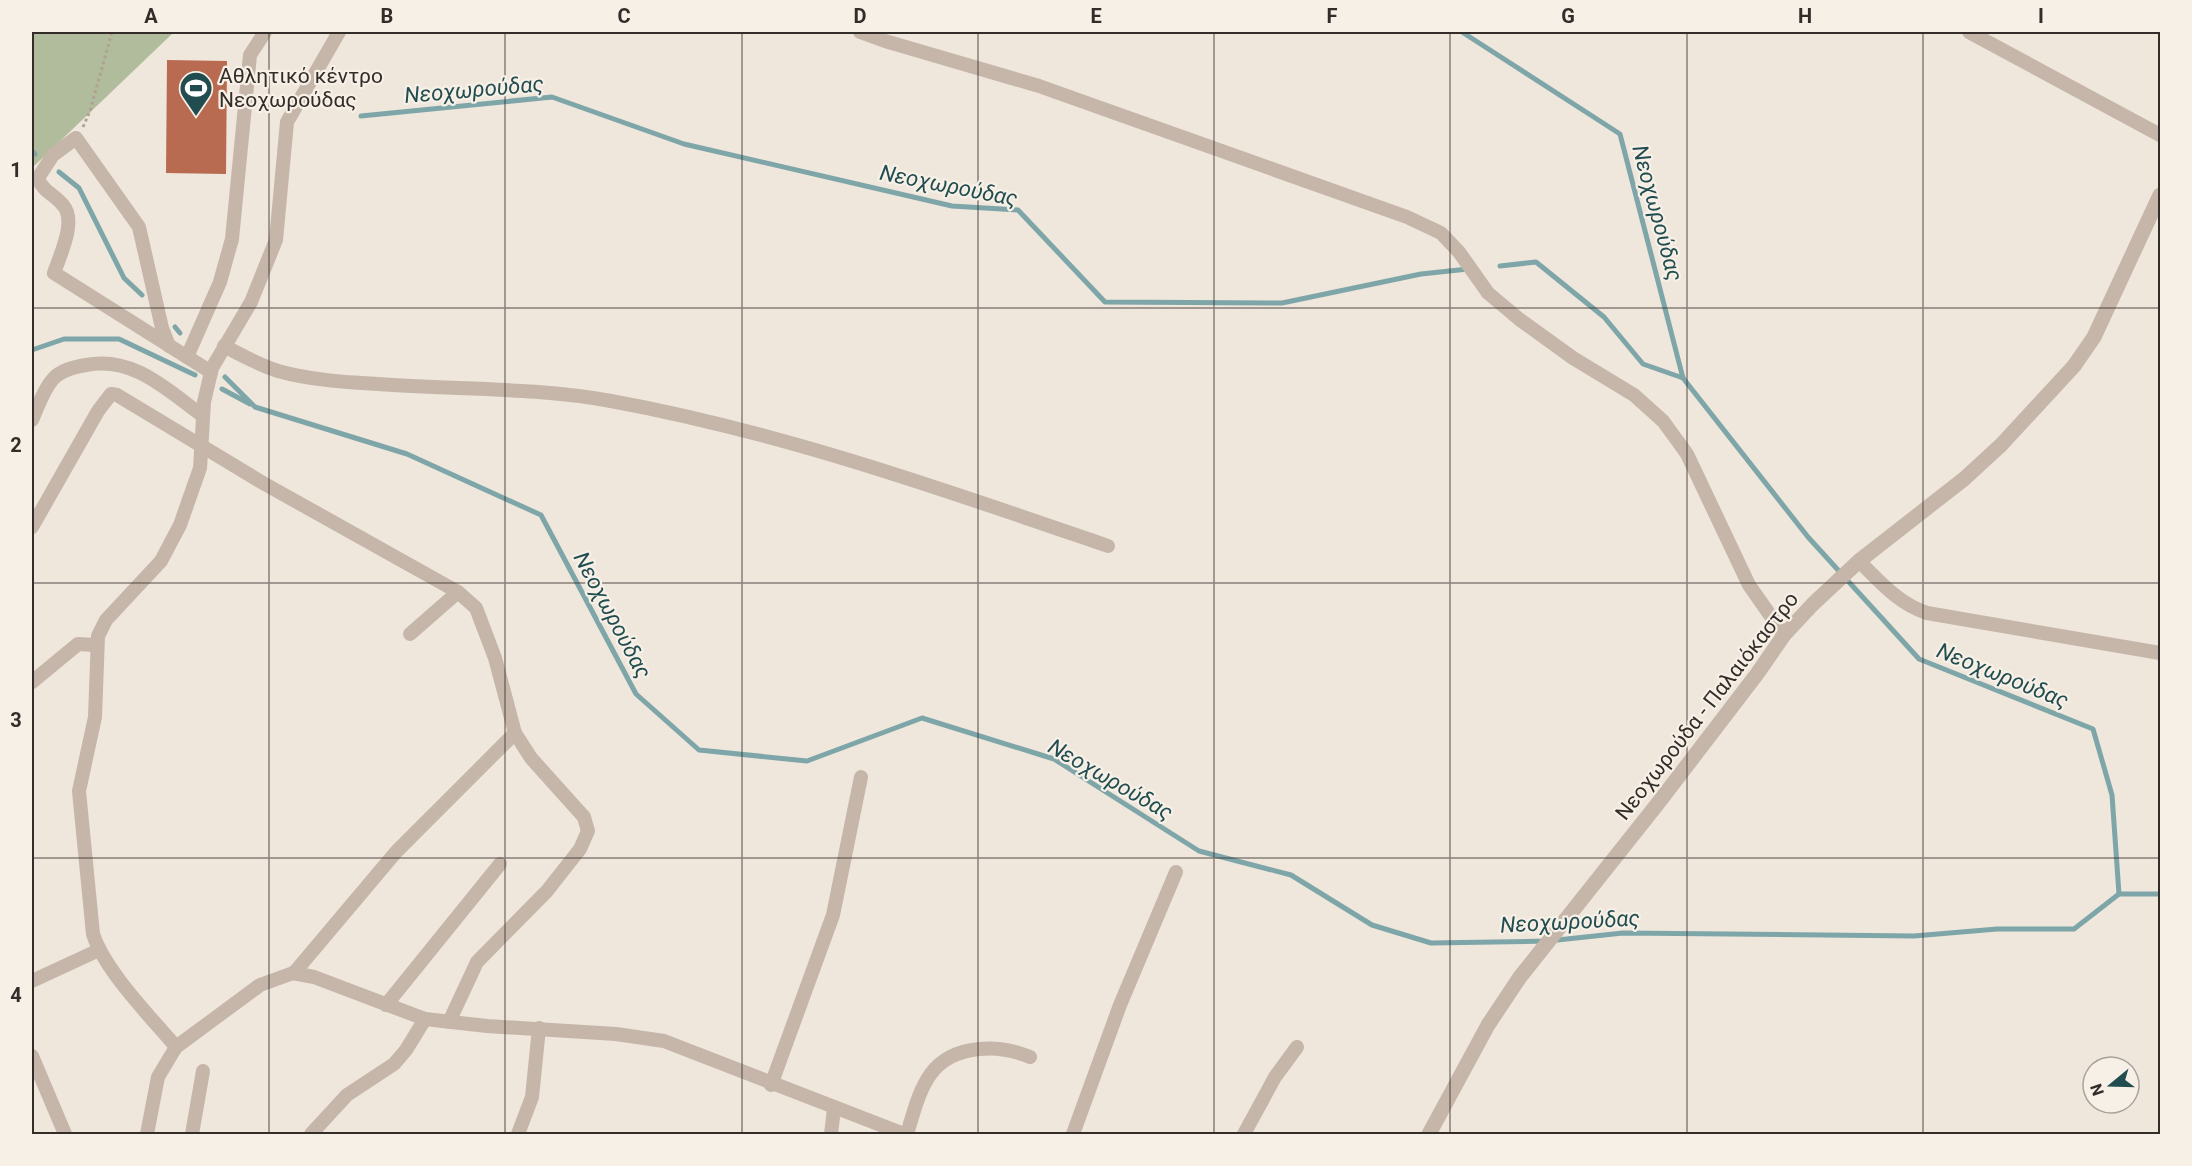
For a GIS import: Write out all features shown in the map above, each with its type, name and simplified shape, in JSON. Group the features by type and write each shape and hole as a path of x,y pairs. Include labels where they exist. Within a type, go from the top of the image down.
{"street":[{"path":"188,357 220,282 232,239 250,55 266,32"},
{"path":"176,1047 99,950 92,927 79,810 79,791 95,717 95,645 106,620 151,575 172,544 196,483 203,447 203,417 211,372 251,302 272,252 279,218 287,123 339,32"},
{"path":"860,32 1062,94 1407,217 1441,233 1459,252 1488,293 1573,358 1634,395 1663,421 1687,454 1749,585 1784,635"},
{"path":"1969,32 2160,135"},
{"path":"169,346 162,328 139,228 75,138 53,154 38,178 42,188 63,204 68,213 68,227 54,273 169,346 188,357 211,372"},
{"name":"Νεοχωρούδα - Παλαιόκαστρο","path":"1430,1134 1488,1025 1520,977 1666,792 1757,674 1784,635 1859,561 1964,479 2001,445 2074,366 2094,337 2160,195"},
{"path":"224,346 277,370 308,377 397,386 542,392 611,401 660,412 854,462 1108,546"},
{"path":"32,420 47,387 59,374 68,369 102,362 137,369 203,417"},
{"path":"32,527 88,428 111,394 117,395 471,601 481,620 495,658 515,733 531,758 584,817 588,831 580,849 547,891 477,962 449,1022"},
{"path":"1859,561 1895,596 1907,605 1927,613 2160,653"},
{"path":"410,634 458,592"},
{"path":"32,682 78,644 95,645"},
{"path":"294,973 396,852 515,733"},
{"path":"771,1085 792,1034 834,915 861,777"},
{"path":"386,1005 501,864"},
{"path":"1073,1134 1120,1005 1176,872"},
{"path":"32,981 99,950"},
{"path":"147,1134 158,1077 176,1047 260,985 276,977 294,973 314,977 425,1018 449,1022 616,1034 664,1041 771,1085 905,1134 918,1098 930,1075 943,1059 962,1051 985,1048 1005,1049 1030,1057"},
{"path":"311,1134 347,1095 394,1064 406,1050 425,1018"},
{"path":"518,1134 532,1097 539,1028"},
{"path":"1244,1134 1275,1077 1297,1047"},
{"path":"32,1056 64,1134"},
{"path":"192,1134 203,1071"},
{"path":"831,1134 834,1109"}],"path":[{"path":"75,138 90,111 112,32"}],"green space":[{"path":"32,32 174,32 32,168"}],"building":[{"name":"Αθλητικό κέντρο Νεοχωρούδας","path":"167,60 227,61 226,174 166,173"}],"waterway":[{"name":"Νεοχωρούδας","path":"1462,32 1620,134 1683,378 1808,537 1919,659 2093,729 2112,795 2119,894"},
{"name":"Νεοχωρούδας","path":"361,116 552,97 684,144 952,206 1018,210 1105,302 1282,303 1421,274 1468,269"},
{"name":"Νεοχωρούδας","path":"32,151 35,154"},
{"name":"Νεοχωρούδας","path":"59,172 79,188 124,278 142,295"},
{"name":"Νεοχωρούδας","path":"1500,266 1536,262 1604,317 1643,364 1683,378"},
{"name":"Νεοχωρούδας","path":"175,327 180,333"},
{"path":"32,350 64,339 119,339 195,375"},
{"name":"Νεοχωρούδας","path":"225,377 255,407 407,454 541,515 636,694 699,750 807,761 922,718 1054,759 1199,851 1291,875 1372,925 1431,943 1548,941 1623,933 1914,936 1997,929 2074,929 2119,894 2160,894"},
{"path":"222,389 250,404"}],"place":[{"name":"Αθλητικό κέντρο Νεοχωρούδας","path":"196,117"}]}
